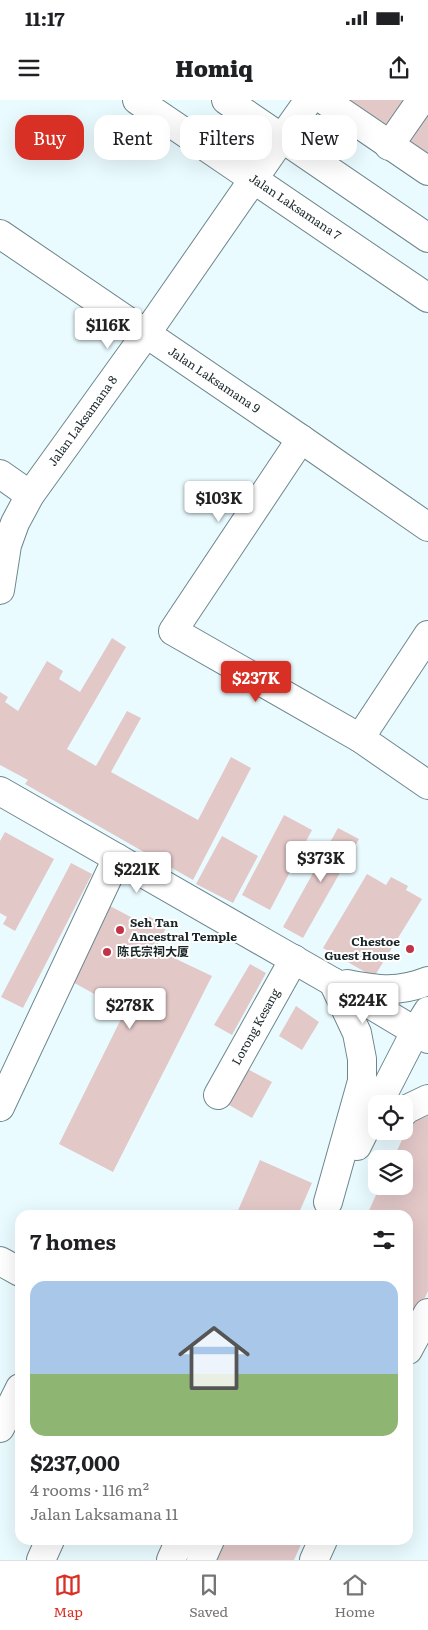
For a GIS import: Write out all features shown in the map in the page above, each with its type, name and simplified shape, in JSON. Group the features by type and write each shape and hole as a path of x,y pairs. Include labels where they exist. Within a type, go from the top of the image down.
{"street":[{"name":"Jalan Laksamana 7","path":"137,100 428,298"},
{"path":"226,100 282,138"},
{"name":"Jalan Laksamana 8","path":"298,115 309,100"},
{"path":"324,100 428,171"},
{"path":"390,146 421,100"},
{"name":"Jalan Laksamana 8","path":"0,590 7,545 15,523 30,495 146,334 282,138"},
{"path":"314,160 428,238"},
{"name":"Jalan Laksamana 9","path":"0,234 428,527"},
{"path":"301,439 173,631 360,738 428,785"},
{"path":"0,474 30,495"},
{"path":"360,738 428,635"},
{"path":"0,791 333,982 424,1027 383,1095"},
{"path":"0,1107 117,858"},
{"name":"Lorong Kesang","path":"218,1095 294,959"},
{"path":"333,982 381,990 417,986 428,981"},
{"path":"326,1209 362,1082 362,1058 357,1033 333,982"},
{"path":"413,1106 428,1099"},
{"path":"326,1209 368,1124"},
{"path":"326,1209 379,1140"},
{"path":"0,1261 15,1269"},
{"path":"413,1341 428,1313"},
{"path":"0,1428 15,1398"},
{"path":"41,1560 48,1545"},
{"path":"171,1560 178,1545"},
{"path":"201,1560 208,1545"},
{"path":"314,1560 321,1545"}],"building":[{"path":"344,100 410,100 389,131"},
{"path":"428,114 428,154 409,141"},
{"path":"112,638 126,647 67,749 96,766 127,711 141,718 111,772 198,820 231,757 251,768 193,880 25,784 28,780 0,765 0,692 8,697 5,702 18,711 47,661 63,671 59,679 80,692"},
{"path":"284,815 312,830 270,910 242,895"},
{"path":"338,828 359,839 303,938 283,927"},
{"path":"5,832 54,859 15,931 3,924 7,917 0,913 0,841"},
{"path":"222,836 258,856 233,903 196,884"},
{"path":"71,863 92,874 23,1008 1,997"},
{"path":"367,874 386,885 391,877 408,886 406,890 422,899 374,977 323,948"},
{"path":"110,906 144,924 148,916 167,926 155,949 212,976 113,1172 59,1144 125,1011 69,980"},
{"path":"250,964 266,973 232,1035 214,1025"},
{"path":"296,1006 319,1022 302,1050 279,1036"},
{"path":"242,1066 272,1082 252,1118 222,1101"},
{"path":"428,1116 428,1291 416,1317 413,1315 413,1210 369,1210 376,1195 413,1195 413,1150 397,1150 402,1140 413,1140 413,1122"},
{"path":"260,1160 312,1183 300,1210 238,1210"},
{"path":"219,1545 301,1545 294,1560 213,1560"}],"place":[{"name":"Seh Tan Ancestral Temple","path":"120,930"},
{"name":"Chestoe Guest House","path":"410,949"},
{"name":"陈氏宗祠大厦","path":"107,952"}]}
